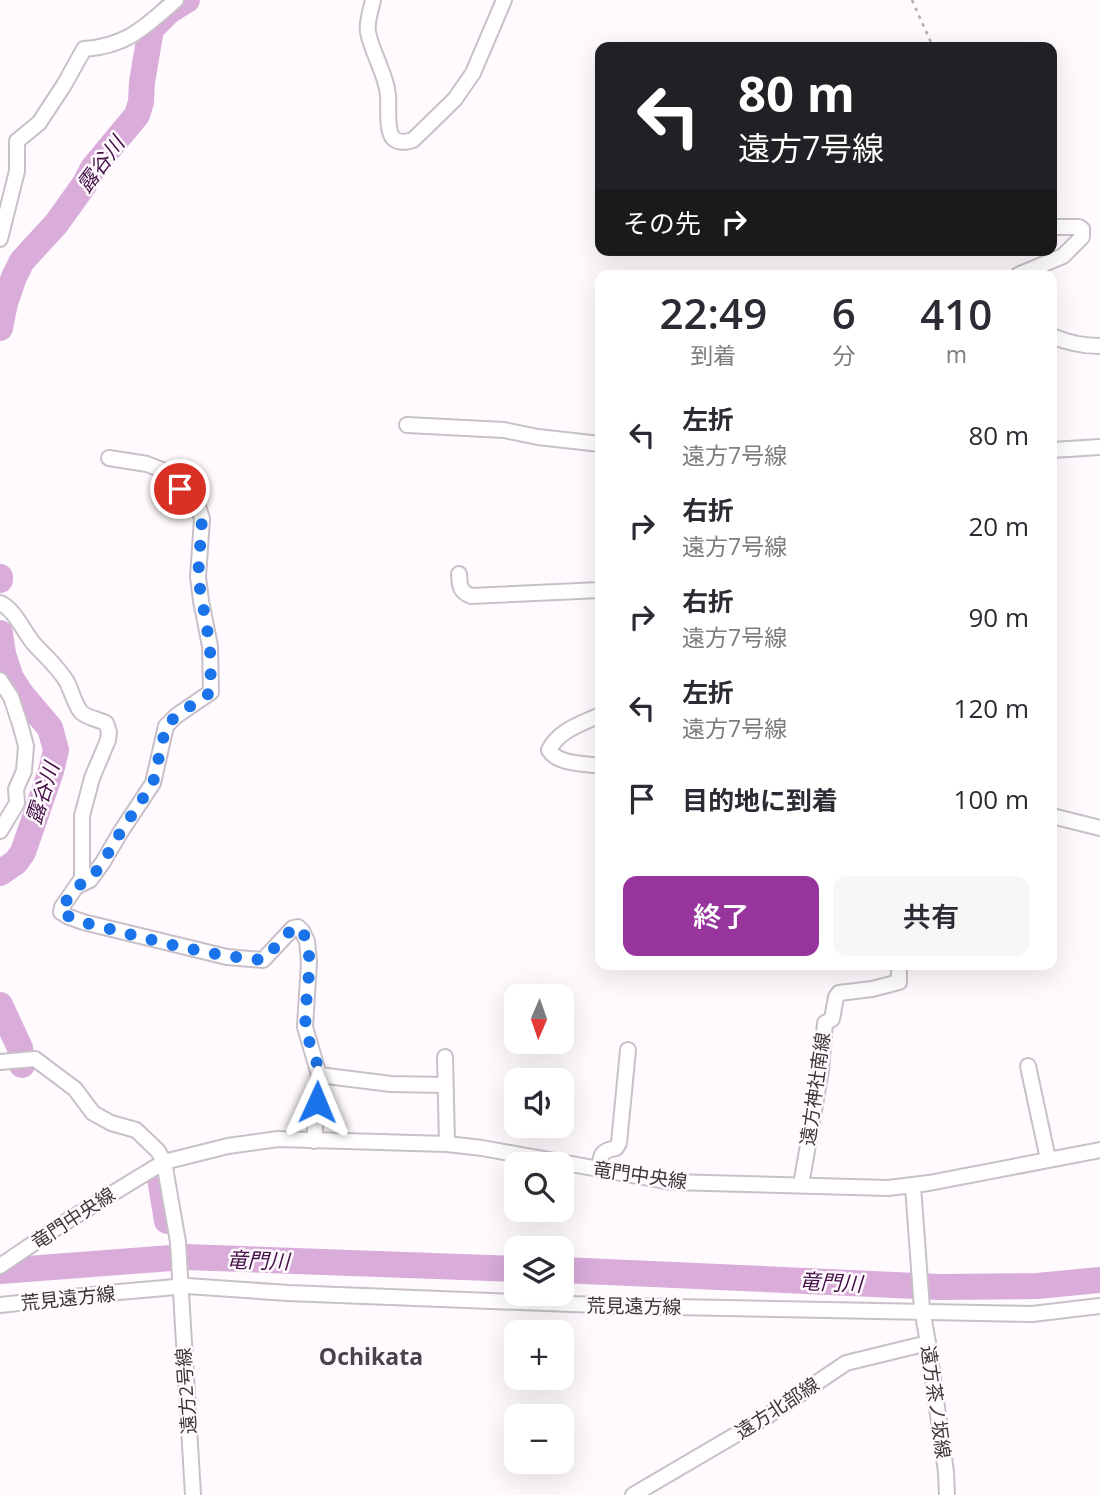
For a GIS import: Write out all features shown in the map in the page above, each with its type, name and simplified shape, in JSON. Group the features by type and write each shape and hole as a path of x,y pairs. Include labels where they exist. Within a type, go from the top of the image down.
{"street":[{"path":"0,239 17,171 17,141 39,123 84,49 104,47 126,39 143,29 176,0"},
{"path":"373,0 367,30 388,94 390,132 393,138 406,143 413,140 455,99 473,73 504,0"},
{"path":"1030,270 1063,256 1082,237 1082,229 1079,227 1057,227"},
{"path":"1057,338 1088,346 1100,346"},
{"path":"407,425 504,430 595,443"},
{"path":"1057,450 1100,447"},
{"path":"77,886 90,880 153,783 166,726 211,692 210,646 198,577 202,519 199,509 162,470 147,464 109,458"},
{"path":"458,574 460,587 464,593 471,596 595,590"},
{"path":"0,603 10,611 33,643 55,663 80,711 106,723 109,732 92,778 82,816 82,878 61,912 83,922 141,937 227,957 263,960 293,928 298,927 307,941 309,962 305,1027 319,1075 314,1141"},
{"path":"0,680 11,697 26,746 24,771 16,789 17,803 0,831"},
{"path":"595,717 560,734 549,750 552,756 560,760 595,765"},
{"path":"1057,817 1100,828"},
{"name":"遠方神社南線","path":"801,1185 821,1070 825,1023 832,1019 836,997 839,993 899,982 899,970"},
{"path":"599,1169 601,1154 616,1148 620,1143 628,1050"},
{"path":"444,1057 447,1144"},
{"path":"4,1061 35,1059 75,1089 100,1118 136,1130 158,1151 164,1161"},
{"path":"1028,1066 1048,1159"},
{"path":"319,1075 391,1084 444,1085"},
{"name":"竜門中央線","path":"0,1266 164,1161 240,1144 278,1139 447,1144 671,1182 888,1188 913,1186 1100,1150"},
{"name":"遠方2号線","path":"164,1161 178,1242 193,1495"},
{"name":"遠方茶ノ坂線","path":"913,1186 922,1311 946,1472 947,1495"},
{"name":"荒見遠方線","path":"0,1306 187,1286 314,1294 621,1306 1032,1314 1100,1306"},
{"name":"遠方北部線","path":"633,1495 766,1417 846,1363 928,1343"}],"path":[{"path":"912,0 931,42"}],"waterway":[{"name":"露谷川","path":"0,328 5,303 22,261 56,224 93,168 137,115 151,29 169,11 187,0"},
{"name":"露谷川","path":"0,633 11,678 50,728 56,750 23,852 16,862 0,873"},
{"name":"露谷川","path":"0,1005 20,1048 22,1065"},
{"name":"露谷川","path":"160,1178 167,1221"},
{"name":"竜門川","path":"0,1271 185,1257 504,1269"},
{"name":"竜門川","path":"574,1271 939,1287 1037,1286 1100,1280"}],"district":[{"name":"Ochikata","path":"371,1356"}],"route":[{"path":"180,489 199,509 202,519 198,577 210,646 211,692 166,726 153,783 103,862 90,880 77,886 61,912 83,922 163,942 227,957 263,960 283,937 298,927 307,941 309,962 305,1027 319,1075 317,1102"}]}
